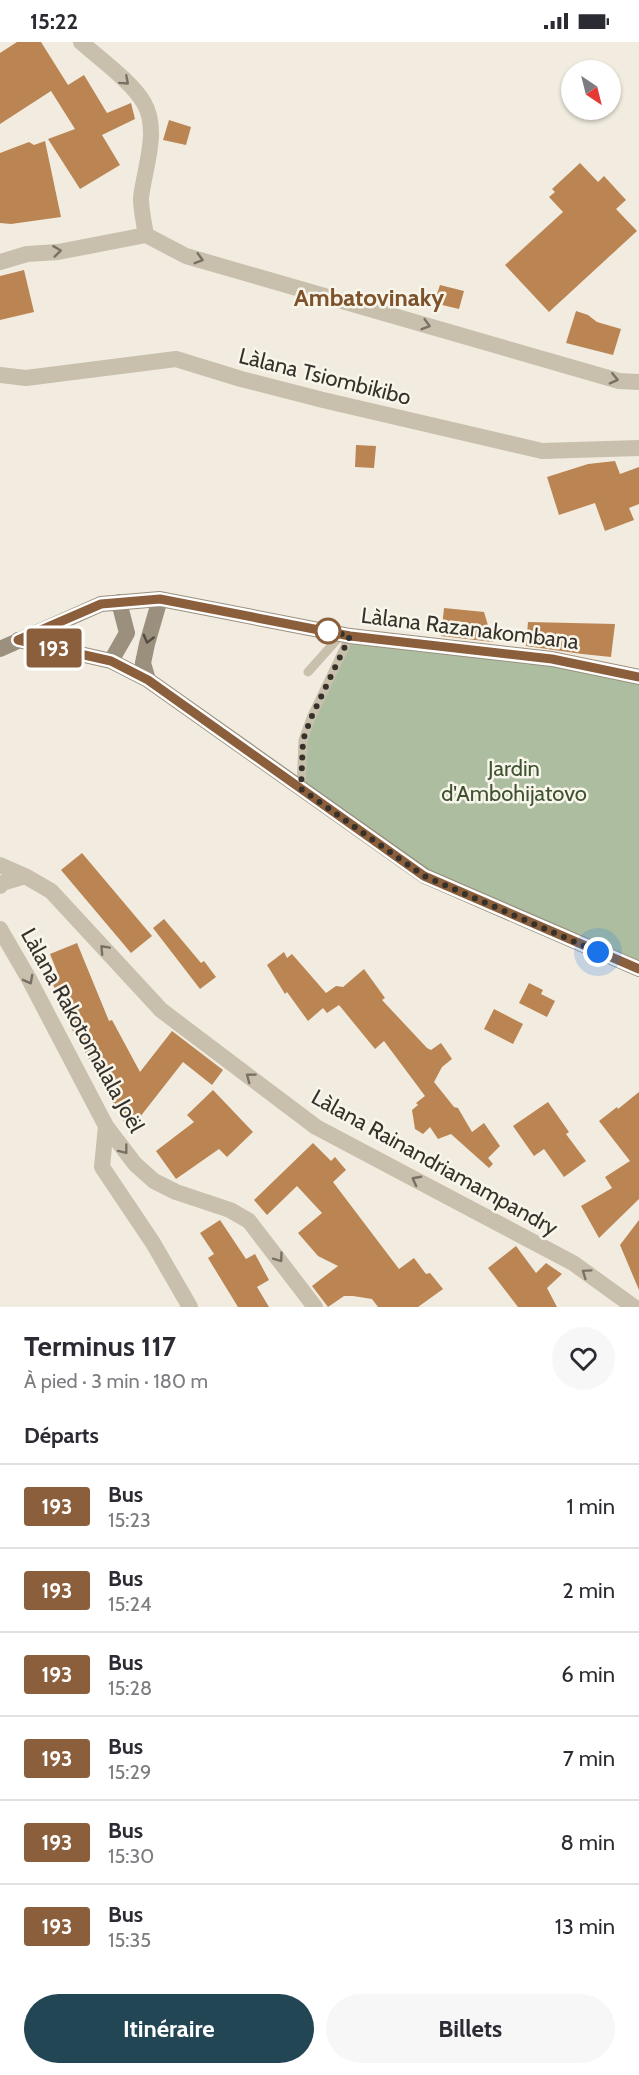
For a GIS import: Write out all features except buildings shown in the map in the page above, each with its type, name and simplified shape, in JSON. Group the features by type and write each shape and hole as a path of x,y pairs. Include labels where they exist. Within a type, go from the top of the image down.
{"main road":[{"name":"Làlana Razanakombana","path":"0,649 101,604 160,599 346,635 552,659 639,677"},
{"path":"148,680 143,663 160,599"},
{"path":"111,661 127,633 119,603"},
{"path":"18,640 111,661 148,680 281,768 301,789 424,876 639,969"}],"street":[{"path":"81,42 135,90 145,104 150,119 150,146 141,200 146,235"},
{"path":"0,262 27,254 58,252 146,235 186,255 619,381 639,382"},
{"name":"Làlana Tsiombikibo","path":"0,375 26,378 176,359 241,379 323,400 542,451 639,448"},
{"name":"Làlana Rainandriamampandry","path":"0,865 51,891 161,1010 316,1127 573,1263 634,1307"},
{"path":"0,886 2,883 25,876"},
{"name":"Làlana Rakotomalala Joël","path":"0,929 29,979 106,1126 135,1164 154,1181 176,1192 230,1210 249,1221 315,1307"},
{"path":"106,1126 102,1167 153,1243 190,1307"}],"lane":[{"path":"308,672 346,635"},
{"path":"301,789 303,740 346,635"}],"green space":[{"name":"Jardin d'Ambohijatovo","path":"350,636 639,677 639,969 439,883 301,789 302,761 311,718"}],"bus line":[{"name":"193","path":"639,677 552,659 350,636 160,599 101,604 18,640 111,661 148,680 424,876 639,969"}],"district":[{"name":"Ambatovinaky","path":"369,298"}],"route":[{"path":"328,631 319,629 350,636 303,740 301,789 424,876 598,952"}]}
